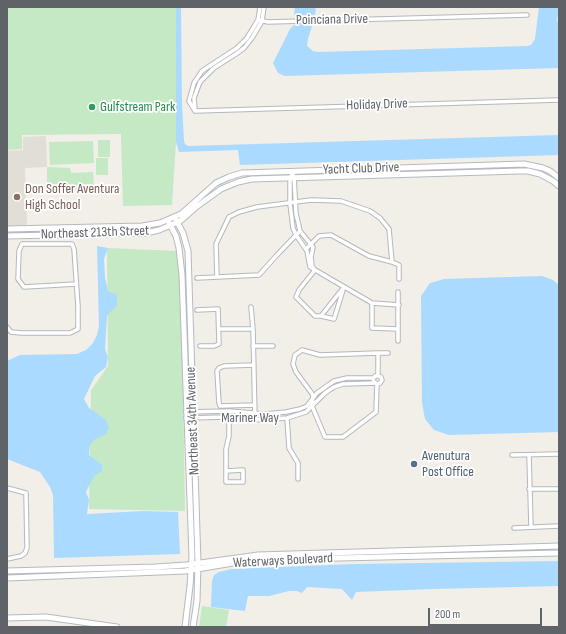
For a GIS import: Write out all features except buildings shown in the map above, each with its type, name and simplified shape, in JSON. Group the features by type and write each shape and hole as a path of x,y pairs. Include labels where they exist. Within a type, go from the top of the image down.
{"street":[{"path":"260,7 260,20"},
{"path":"260,20 264,7"},
{"name":"Poinciana Drive","path":"260,20 268,22 527,15"},
{"name":"Holiday Drive","path":"260,20 252,38 244,48 206,68 194,83 189,101 195,111 559,100"},
{"name":"Yacht Club Drive","path":"174,218 181,214 216,183 242,173 524,164 543,168 559,178"},
{"path":"294,171 290,204 293,228 296,235 307,250 310,267 372,303 398,305"},
{"name":"Yacht Club Drive","path":"179,222 216,192 229,184 252,179 528,171 540,174 554,181 559,186"},
{"path":"292,178 296,203 296,214 300,231 314,247 311,257 312,266 315,270"},
{"path":"217,277 216,244 229,217 239,212 257,207 290,204 311,200 341,201 370,211 380,218 389,229 392,262"},
{"name":"Northeast 213th Street","path":"7,229 142,226 174,218"},
{"name":"Northeast 34th Avenue","path":"174,218 179,222 188,251 198,566 197,601 193,627"},
{"name":"Northeast 34th Avenue","path":"168,220 178,241 180,254 192,564 185,627"},
{"name":"Northeast 213th Street","path":"7,236 146,233 159,230 179,222"},
{"path":"197,278 259,275 300,231"},
{"path":"307,250 319,236 331,235 369,256 399,265 399,279"},
{"path":"7,327 11,332 21,333 70,333 78,329 76,284 72,244 22,244 19,251 18,279 24,287 76,284"},
{"path":"315,270 299,290 296,297 315,316 334,319 344,286"},
{"path":"321,316 344,286"},
{"path":"398,292 398,341"},
{"path":"372,303 372,328 398,329"},
{"path":"251,307 254,346 255,420"},
{"path":"197,310 218,309 219,344 218,346 200,346"},
{"path":"219,329 253,329"},
{"path":"254,346 273,346"},
{"path":"378,353 376,377 374,381 376,384 376,412 343,436 325,437 312,406 313,395 296,372 293,364 295,355 302,350 320,355 378,353 388,353"},
{"path":"254,365 224,366 217,370 220,406 255,405"},
{"path":"376,377 381,377 382,380 380,383 376,384"},
{"name":"Mariner Way","path":"186,412 229,410 265,414 286,412 307,406 317,393 334,381 347,378 376,377"},
{"name":"Mariner Way","path":"186,418 228,418 255,420 287,418 306,412 325,393 334,387 343,384 376,384"},
{"path":"226,470 243,470 243,482 226,482 226,470 226,449 229,436 229,410"},
{"path":"287,418 289,448 298,463 298,479"},
{"path":"512,456 559,454"},
{"path":"529,455 531,527"},
{"path":"7,488 26,493 27,548 25,553 21,556 7,559"},
{"path":"530,489 559,489"},
{"path":"514,528 559,526"},
{"name":"Waterways Boulevard","path":"7,578 185,572 198,566 258,555 559,546"},
{"name":"Waterways Boulevard","path":"7,571 155,567 192,564 198,566 251,560 559,553"},
{"path":"7,618 46,617 117,627"}],"shaded area":[{"name":"Don Soffer Aventura High School","path":"46,136 47,167 25,168 27,225 7,226 7,151 23,150 23,137"}],"green space":[{"name":"Gulfstream Park","path":"7,7 176,7 176,142 172,205 123,206 121,134 22,135 22,149 7,150"},
{"path":"98,140 110,140 110,157 98,157"},
{"path":"93,141 94,163 50,165 49,142"},
{"path":"96,158 108,158 108,175 96,175"},
{"path":"47,167 70,168 71,173 93,172 94,189 71,190 71,192 49,192 47,190"},
{"path":"107,248 177,251 181,262 185,511 89,509 91,390 108,366"},
{"path":"202,606 229,610 226,627 199,627"}],"water":[{"path":"176,7 181,7 182,104 184,141 188,146 559,135 559,155 240,165 238,150 179,152 176,142"},
{"path":"295,7 316,7 315,15 305,17 305,24 312,26 307,46 313,51 318,52 527,46 531,45 535,39 539,7 559,7 557,20 559,27 559,68 285,76 278,73 273,63 290,29 294,25 301,24 301,18 294,15"},
{"path":"97,246 108,248 104,259 105,278 108,291 117,295 117,306 107,316 105,349 108,357 106,367 95,376 84,399 89,408 105,419 109,427 106,434 95,439 90,445 89,455 102,465 102,471 94,476 86,492 89,500 87,514 144,511 178,512 180,554 54,558 53,495 50,487 40,472 7,459 7,361 20,355 77,354 86,350 93,343 99,326"},
{"path":"542,276 553,280 559,285 559,432 449,435 434,430 425,419 422,403 421,296 430,283 444,279"},
{"path":"559,561 559,586 356,592 352,600 342,589 307,587 302,593 297,591 289,591 269,596 248,596 245,611 211,607 212,581 214,575 219,572 232,569 354,564"}],"place":[{"name":"Gulfstream Park","path":"92,107"},
{"name":"Don Soffer Aventura High School","path":"17,197"},
{"name":"Avenutura Post Office","path":"414,464"}]}
